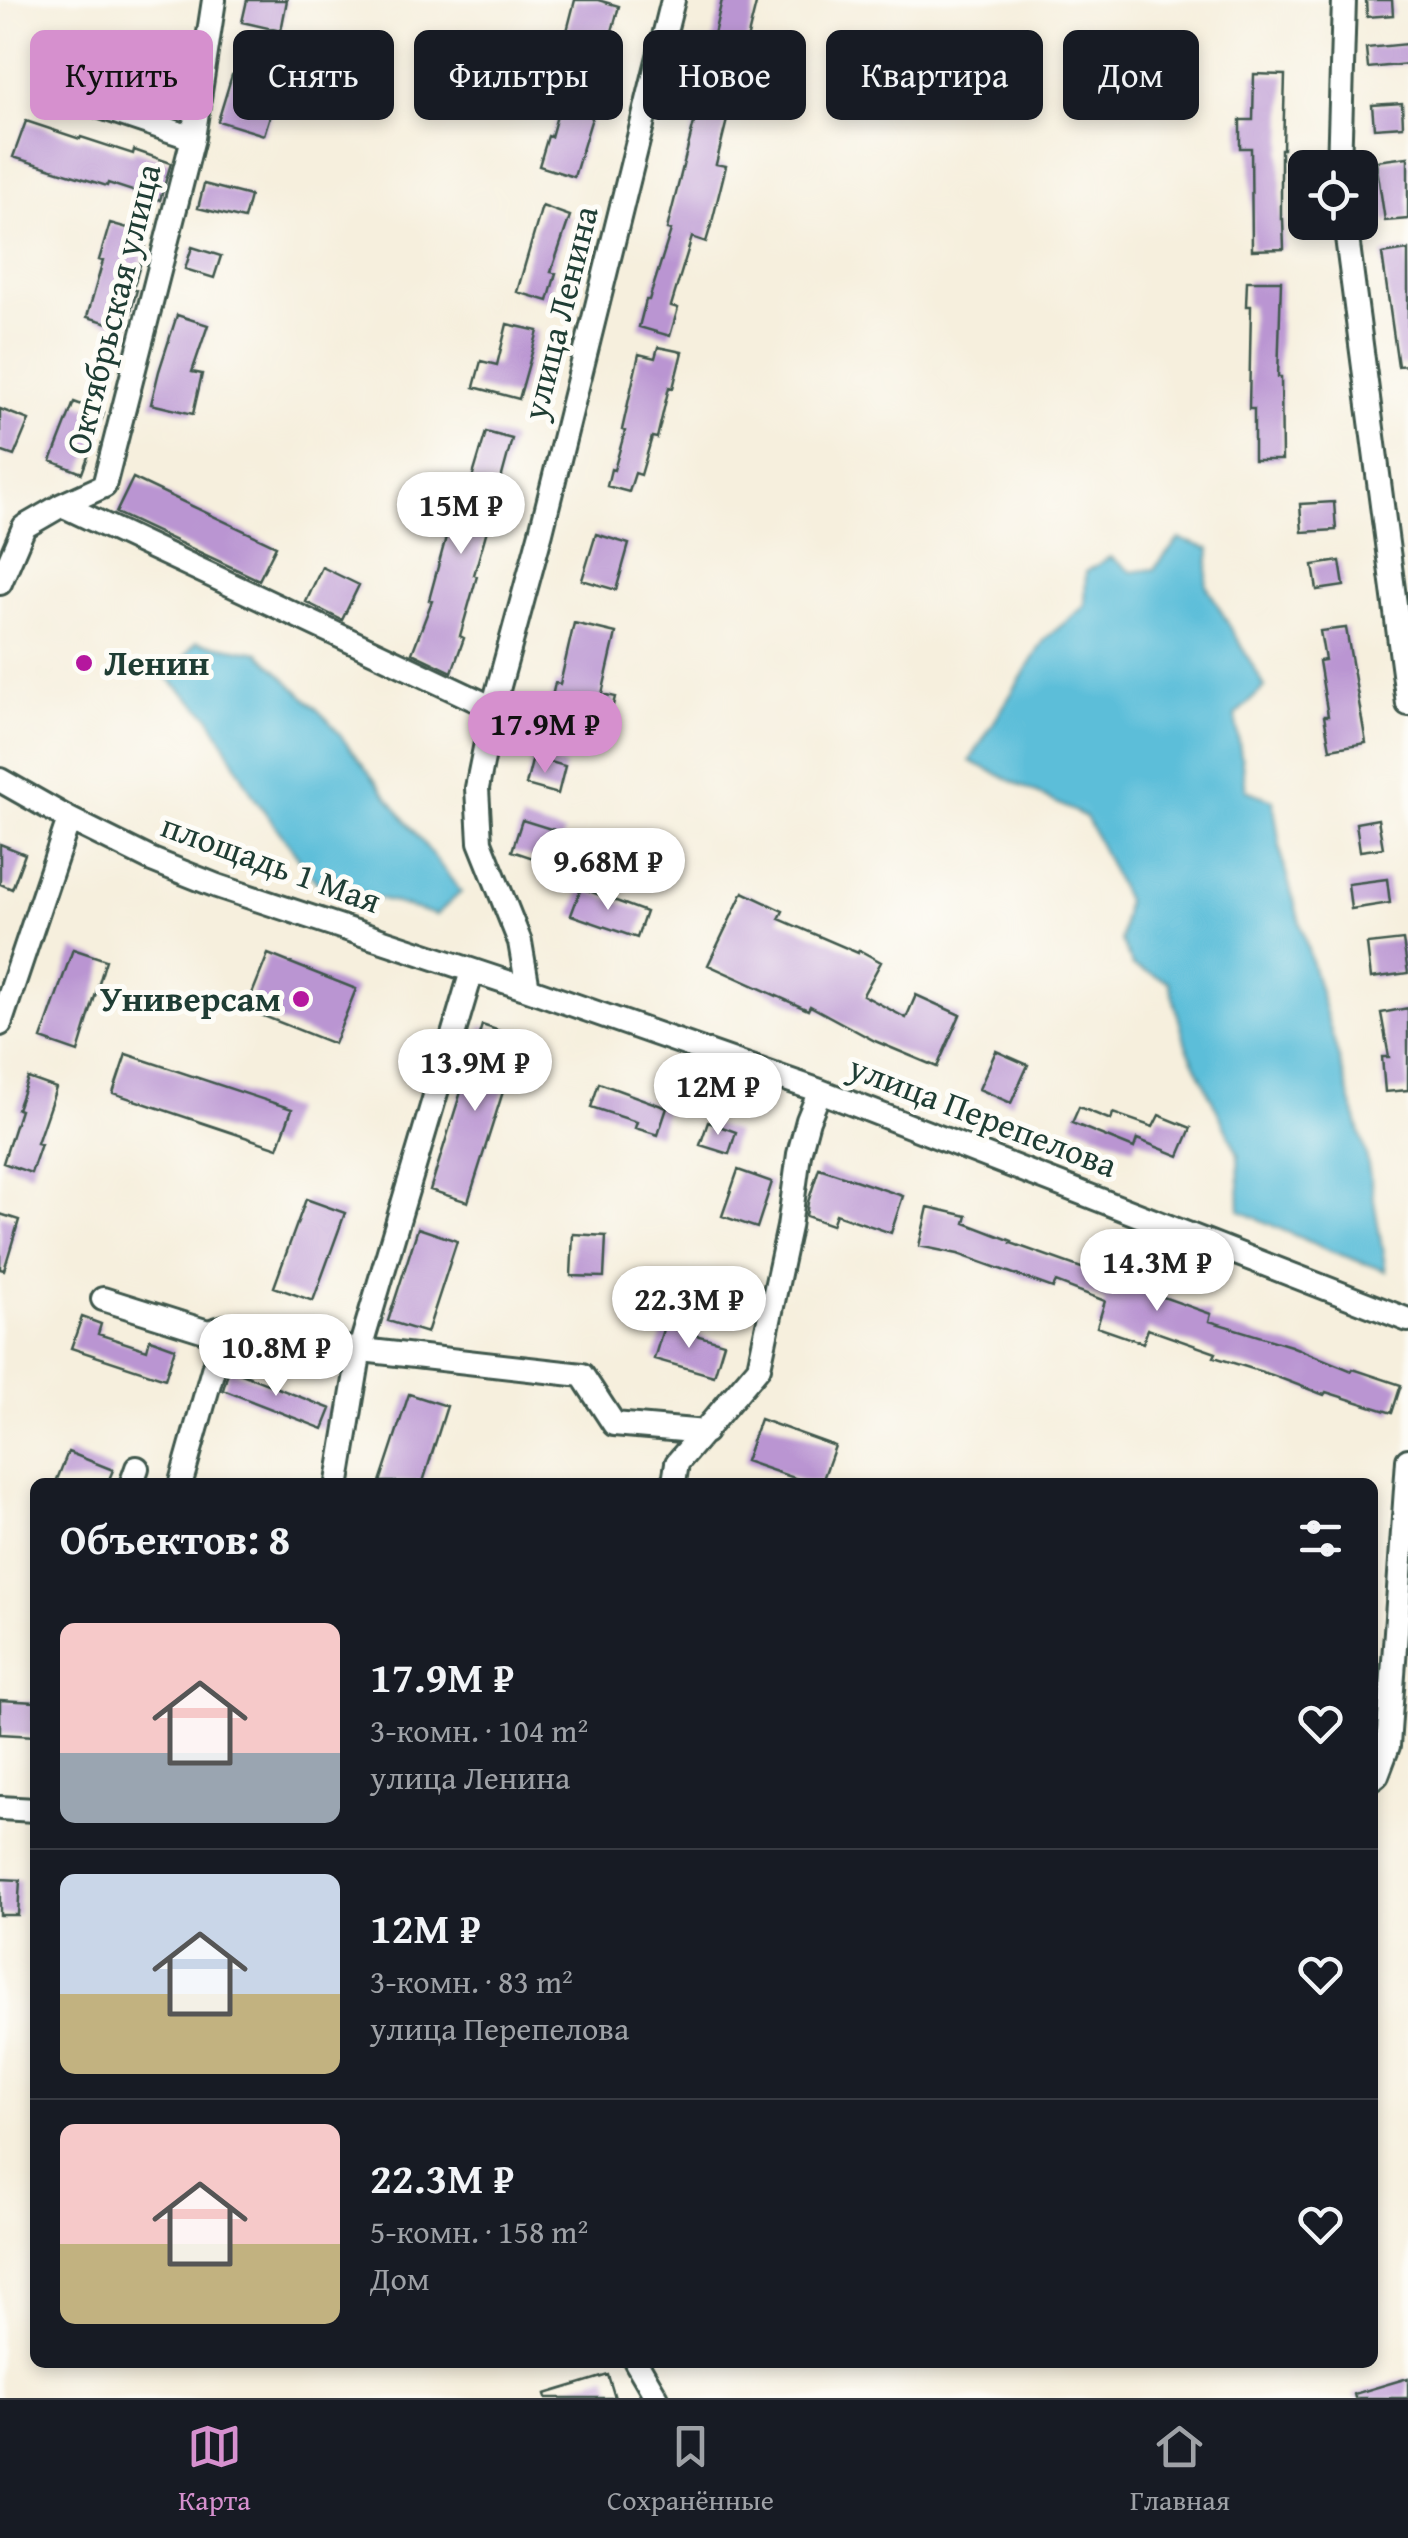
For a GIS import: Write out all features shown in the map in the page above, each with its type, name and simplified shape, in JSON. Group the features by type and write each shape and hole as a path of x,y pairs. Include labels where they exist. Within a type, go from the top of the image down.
{"street":[{"name":"Октябрьская улица","path":"0,584 24,527 104,486 193,138 214,0"},
{"name":"улица Ленина","path":"528,989 520,942 480,842 476,788 673,0"},
{"path":"1340,150 1344,0"},
{"path":"139,120 193,138"},
{"path":"1347,240 1408,704"},
{"path":"62,505 493,708"},
{"name":"площадь 1 Мая","path":"0,780 152,860 217,886 528,989"},
{"path":"0,1024 69,818"},
{"path":"339,1478 360,1349 472,971"},
{"name":"улица Перепелова","path":"528,989 820,1091 1408,1320"},
{"path":"675,1478 678,1463 759,1367 789,1227 799,1154 820,1091"},
{"path":"103,1298 208,1332 225,1327 292,1342 582,1375 614,1424 704,1432"},
{"path":"181,1478 225,1327"},
{"path":"1378,1770 1388,1746 1408,1460"},
{"path":"0,1808 30,1810"},
{"path":"640,2368 657,2398"}],"water":[{"path":"1179,539 1210,549 1206,585 1265,687 1235,715 1246,790 1273,800 1282,859 1366,1154 1386,1271 1240,1211 1238,1154 1186,1045 1169,982 1133,966 1121,941 1126,900 1086,817 970,761 1045,639 1085,606 1086,572 1110,557 1132,572 1154,569"},
{"path":"196,642 259,653 329,721 461,892 436,915 318,884 254,797 209,716 168,678"}],"building":[{"path":"247,0 287,0 281,30 242,22"},
{"path":"575,0 598,0 619,6 612,30 567,30"},
{"path":"722,0 757,0 750,30 715,30"},
{"path":"1366,0 1392,0 1393,15 1367,17"},
{"path":"1407,44 1408,64 1368,68 1366,48"},
{"path":"1254,74 1285,75 1281,149 1284,249 1252,250 1251,148 1240,148 1240,120 1253,120"},
{"path":"232,75 233,120 269,120 264,135 218,121"},
{"path":"1402,103 1403,126 1374,128 1372,105"},
{"path":"556,120 591,120 574,177 539,166 548,136 551,137"},
{"path":"695,120 727,120 716,164 726,166 712,222 706,242 692,237 671,306 678,308 670,336 639,327 671,230 667,229"},
{"path":"26,121 171,163 160,200 13,157"},
{"path":"1408,157 1408,219 1385,221 1378,161"},
{"path":"204,184 250,196 244,219 198,208"},
{"path":"542,206 570,216 551,272 556,273 548,301 517,292"},
{"path":"110,223 149,234 126,328 87,317"},
{"path":"192,247 221,256 214,278 185,269"},
{"path":"1408,250 1408,365 1398,366 1382,254"},
{"path":"1247,281 1281,281 1278,377 1282,460 1254,460 1254,409 1249,409 1251,306 1246,306"},
{"path":"177,315 208,325 192,372 202,374 193,414 151,404"},
{"path":"507,324 538,331 519,399 474,387 481,361 497,365"},
{"path":"658,347 682,352 657,438 652,437 641,475 635,473 629,492 607,486 625,431 622,430 639,354 655,358"},
{"path":"74,402 104,413 82,473 51,461"},
{"path":"0,409 29,420 14,456 0,451"},
{"path":"486,432 512,439 484,521 489,523 460,636 464,638 452,672 412,653 432,601 429,600 446,537 440,535 447,510 451,511 461,479 471,482"},
{"path":"133,478 276,546 259,580 116,513"},
{"path":"1334,502 1336,530 1302,532 1300,504"},
{"path":"596,534 629,544 616,590 582,580"},
{"path":"1340,561 1344,586 1317,590 1313,565"},
{"path":"322,567 359,585 342,620 306,602"},
{"path":"574,623 616,633 602,694 615,697 606,734 547,720"},
{"path":"1346,628 1366,743 1330,749 1319,661 1325,660 1320,631"},
{"path":"533,757 565,766 558,794 526,785"},
{"path":"1378,819 1383,848 1360,851 1356,823"},
{"path":"522,820 564,833 554,865 512,851"},
{"path":"0,844 25,854 12,889 0,884"},
{"path":"1387,879 1390,903 1351,909 1348,884"},
{"path":"581,888 646,912 637,938 571,915"},
{"path":"743,892 783,911 779,919 881,962 863,995 906,1018 916,995 960,1015 937,1067 875,1041 810,1006 808,1010 708,965"},
{"path":"1403,940 1408,973 1371,978 1367,944"},
{"path":"73,949 106,960 78,1052 41,1039"},
{"name":"Универсам","path":"268,954 356,989 334,1044 246,1009"},
{"path":"1408,1008 1408,1090 1385,1092 1382,1057 1389,1057 1381,1013"},
{"path":"482,1025 520,1038 468,1202 430,1190"},
{"path":"996,1051 1028,1065 1011,1103 979,1089"},
{"path":"126,1054 292,1109 278,1148 113,1093"},
{"path":"28,1078 56,1088 31,1173 3,1163"},
{"path":"599,1083 667,1108 658,1135 635,1128 637,1122 591,1107"},
{"path":"1079,1107 1111,1120 1113,1113 1153,1127 1159,1115 1191,1128 1179,1156 1137,1139 1134,1148 1072,1123"},
{"path":"708,1122 736,1132 729,1154 700,1145"},
{"path":"819,1168 903,1196 891,1233 836,1214 832,1225 806,1216"},
{"path":"738,1170 772,1182 757,1228 722,1216"},
{"path":"306,1199 345,1213 313,1301 274,1287"},
{"path":"928,1207 967,1216 965,1223 1011,1243 1211,1314 1209,1321 1401,1385 1392,1413 1326,1392 1324,1395 1214,1357 1216,1353 1148,1329 1143,1343 1097,1327 1105,1301 1056,1282 1053,1288 958,1254 919,1246"},
{"path":"0,1214 19,1220 4,1270 0,1269"},
{"path":"418,1228 457,1241 427,1333 388,1321"},
{"path":"573,1234 606,1236 604,1277 571,1276"},
{"path":"82,1317 101,1324 98,1334 147,1350 150,1339 175,1348 165,1379 71,1348"},
{"path":"664,1326 724,1343 714,1376 654,1359"},
{"path":"229,1369 331,1409 323,1429 223,1390"},
{"path":"409,1394 447,1406 424,1478 381,1478"},
{"path":"760,1419 835,1446 823,1478 794,1478 745,1461"},
{"path":"68,1452 113,1470 110,1478 58,1478"},
{"path":"0,1700 30,1702 30,1736 0,1734"},
{"path":"0,1879 20,1880 18,1915 0,1915"},
{"path":"608,2375 615,2398 546,2398 545,2394"},
{"path":"1408,2378 1408,2398 1355,2398 1354,2394"}],"place":[{"name":"Ленин","path":"84,663"},
{"name":"Универсам","path":"301,999"}]}
